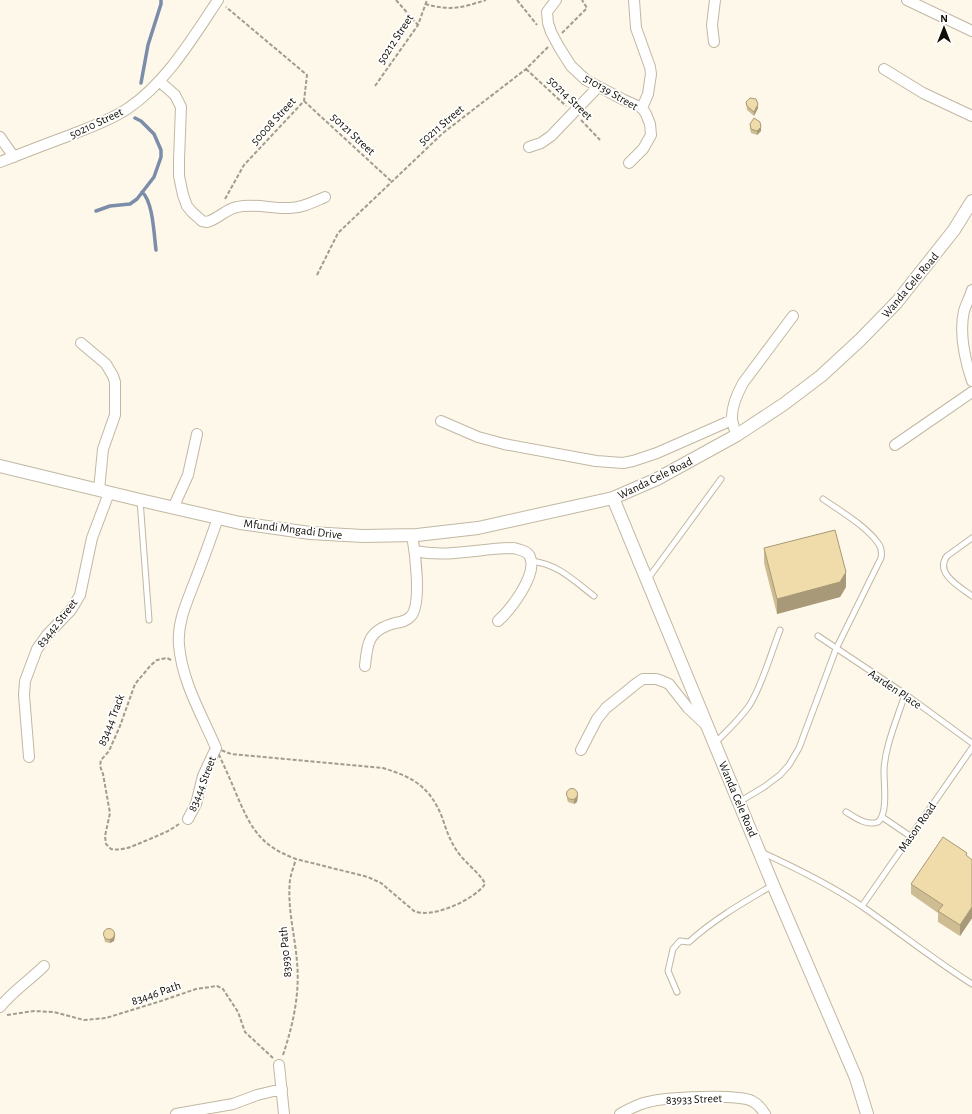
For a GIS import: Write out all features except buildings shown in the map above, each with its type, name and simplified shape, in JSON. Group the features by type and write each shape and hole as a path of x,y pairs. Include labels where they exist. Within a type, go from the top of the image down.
{"street":[{"name":"510139 Street","path":"556,0 550,7 547,16 548,23 555,40 571,66 586,80 642,108 650,124 651,135 643,150 629,163"},
{"path":"634,0 636,28 650,67 651,74 648,94 642,108"},
{"path":"714,42 712,25 715,0"},
{"path":"907,0 972,31"},
{"name":"50210 Street","path":"0,162 103,122 127,109 159,81 220,2"},
{"path":"884,70 922,93 972,116"},
{"path":"159,81 175,95 181,107 179,160 181,185 187,206 197,218 207,222 211,221 230,209 242,206 281,208 301,207 325,197"},
{"path":"529,147 541,144 551,136 598,87"},
{"path":"0,136 14,157"},
{"name":"Wanda Cele Road","path":"868,1114 856,1078 773,885 613,498 657,479 737,435 784,404 821,376 860,340 897,302 954,230 972,201"},
{"path":"972,290 963,321 965,351 972,381"},
{"path":"737,435 732,420 735,401 743,383 793,316"},
{"name":"83442 Street","path":"29,757 24,695 25,681 37,649 47,635 72,610 80,595 104,491 103,449 114,415 113,376 106,364 81,343"},
{"path":"895,445 972,392"},
{"path":"441,420 478,437 504,444 596,461 623,463 657,453 732,420"},
{"path":"173,508 188,475 197,434"},
{"name":"Mfundi Mngadi Drive","path":"0,466 218,518 310,533 363,536 412,535 478,528 613,498"},
{"path":"216,748 195,702 181,661 179,628 184,607 193,587 218,518"},
{"path":"364,666 366,648 375,632 410,618 414,613 416,602 417,568 412,535"},
{"path":"415,551 427,553 453,553 514,548 528,554 531,561 530,573 524,588 512,606 498,621"},
{"path":"581,750 597,719 606,708 643,679 656,679 669,684 688,708 707,726"},
{"name":"83444 Street","path":"188,819 196,804 203,776 216,748"},
{"path":"0,1007 12,993 31,979 44,966"},
{"path":"279,1065 284,1114"},
{"path":"176,1114 233,1104 257,1095 282,1089"},
{"name":"83933 Street","path":"620,1114 649,1102 680,1098 731,1097 753,1102 760,1107 765,1114"}],"lane":[{"path":"647,581 722,480"},
{"path":"739,802 764,787 780,775 796,754 836,648 882,554 879,544 862,527 823,499"},
{"path":"140,500 149,620"},
{"path":"972,538 947,556 944,564 948,578 972,596"},
{"path":"531,561 543,562 556,568 594,596"},
{"path":"715,743 737,721 749,706 780,630"},
{"name":"Aarden Place","path":"818,636 905,694 972,743"},
{"path":"846,812 868,823 878,822 884,814 885,763 905,694"},
{"name":"Mason Road","path":"862,906 972,748"},
{"path":"882,817 910,836"},
{"path":"760,851 805,872 862,906 972,984"},
{"path":"677,992 668,971 673,949 680,941 689,942 701,931 744,902 773,885"}],"path":[{"path":"396,0 418,25"},
{"name":"50212 Street","path":"375,86 418,25 427,0"},
{"path":"425,4 439,8 459,8 486,0"},
{"path":"517,0 537,25"},
{"name":"50211 Street","path":"317,275 338,233 443,133 526,69 587,8 582,0"},
{"name":"50008 Street","path":"220,2 306,75 304,101 244,166 222,206"},
{"name":"50214 Street","path":"526,69 600,140"},
{"name":"50121 Street","path":"304,101 391,181"},
{"name":"83444 Track","path":"181,661 173,661 167,658 157,660 135,684 109,752 101,760 100,766 103,774 110,813 105,836 106,844 111,849 128,849 165,833 188,819"},
{"path":"216,748 231,754 383,768 416,781 436,805 457,851 466,863 483,878 485,884 481,889 463,902 436,912 419,913 414,911 381,883 368,877 296,860 273,848 260,837 249,823 216,748"},
{"name":"83930 Path","path":"279,1065 295,1014 297,962 290,912 290,879 296,860"},
{"name":"83446 Path","path":"7,1015 34,1011 54,1012 84,1020 106,1018 161,1002 196,988 217,986 223,989 238,1012 245,1032 279,1065"}],"waterway":[{"path":"141,83 148,45 161,0"},
{"path":"96,211 110,206 130,204 137,199 154,177 161,157 161,150 154,134 141,121 135,118"},
{"path":"142,192 146,196 151,210 156,250"}]}
